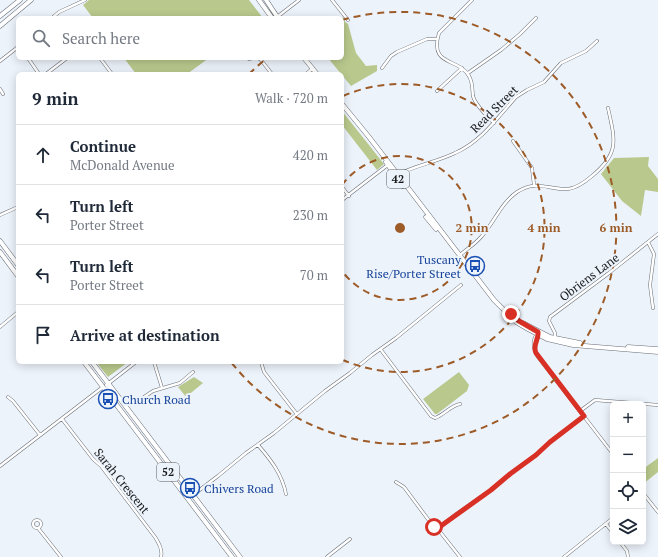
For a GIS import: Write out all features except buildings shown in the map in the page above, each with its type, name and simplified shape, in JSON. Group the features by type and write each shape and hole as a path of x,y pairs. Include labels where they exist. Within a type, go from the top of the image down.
{"main road":[{"path":"0,16 20,0"},
{"path":"0,26 31,0"},
{"path":"259,0 271,16"},
{"path":"266,0 276,16"},
{"path":"307,60 316,72"},
{"name":"42","path":"344,106 397,175 431,223 453,246 494,300 520,325 538,334 573,345 658,350"},
{"path":"0,241 16,262"},
{"path":"0,252 16,274"},
{"path":"6,261 12,256"},
{"name":"52","path":"86,364 232,557"},
{"name":"52","path":"94,364 240,557"},
{"path":"109,383 107,385 113,395 115,403"},
{"path":"125,415 130,411"}],"street":[{"path":"54,16 59,12 85,0"},
{"path":"279,16 299,0"},
{"path":"332,0 348,20"},
{"path":"472,0 443,27 437,39 438,48 443,58 462,68 468,74 472,81 475,101 494,123"},
{"path":"468,74 501,50 536,18"},
{"path":"382,68 391,56 397,52 427,39 437,39"},
{"name":"Read Street","path":"397,175 457,153 479,138 522,92 544,82 561,63 586,51 597,41"},
{"path":"0,61 16,49"},
{"path":"29,60 38,72"},
{"path":"49,72 64,60"},
{"path":"102,60 110,72"},
{"path":"262,60 271,72"},
{"path":"308,72 313,68"},
{"path":"437,91 462,68"},
{"path":"0,90 3,94"},
{"path":"460,255 482,237 509,199 521,190 534,185 545,185 568,189 575,187 584,183 608,161 614,145 614,137 608,108"},
{"path":"513,141 532,168 534,185"},
{"path":"344,199 388,164"},
{"path":"344,190 349,196"},
{"path":"0,215 16,208"},
{"name":"Obriens Lane","path":"555,340 556,333 549,321 550,317 658,234"},
{"path":"648,242 654,254 650,285 653,308"},
{"path":"193,495 372,355 381,350 461,285"},
{"path":"0,327 16,314"},
{"path":"538,334 534,340 534,347 538,357 610,450"},
{"path":"381,350 431,416 435,418 439,417 454,405 460,404"},
{"path":"109,383 133,364"},
{"path":"155,364 162,388"},
{"path":"262,364 264,372 296,414"},
{"path":"144,397 147,394 162,388 180,383 194,372"},
{"path":"0,466 103,386"},
{"path":"8,398 13,401 40,435"},
{"path":"580,411 596,400 658,405"},
{"path":"437,528 442,526 491,490 506,476 536,455 550,442 584,416"},
{"name":"Sarah Crescent","path":"62,419 93,459 101,466 155,537 159,544 162,554 161,557"},
{"path":"258,444 281,476 286,494"},
{"path":"396,482 404,487 433,526 437,528 460,557"},
{"path":"646,497 658,512"},
{"path":"564,557 610,521"},
{"path":"606,524 610,529"},
{"path":"38,528 61,557"},
{"path":"327,557 350,539"},
{"path":"622,545 627,551 628,557"}],"green space":[{"path":"89,0 249,0 261,16 91,16 83,5"},
{"path":"344,20 348,24 356,53 366,66 377,65 377,71 351,86 344,77 344,72 340,72 330,60 344,60"},
{"path":"126,60 206,60 190,72 134,72"},
{"path":"344,114 384,164 377,170 344,128"},
{"path":"649,157 648,166 658,179 658,192 645,190 641,216 622,201 601,174 614,158"},
{"path":"98,364 125,364 108,377"},
{"path":"459,372 469,385 467,391 435,414 423,399"},
{"path":"194,377 203,383 186,397 178,387"},
{"path":"658,458 658,472 646,482 646,467"}],"place":[{"name":"Tuscany Rise/Porter Street","path":"475,266"},
{"name":"Church Road","path":"108,399"},
{"name":"Chivers Road","path":"190,488"}],"route":[{"path":"434,527 438,528 442,526 491,490 584,416 536,353 534,347 539,337 538,332 519,321 511,314"}]}
